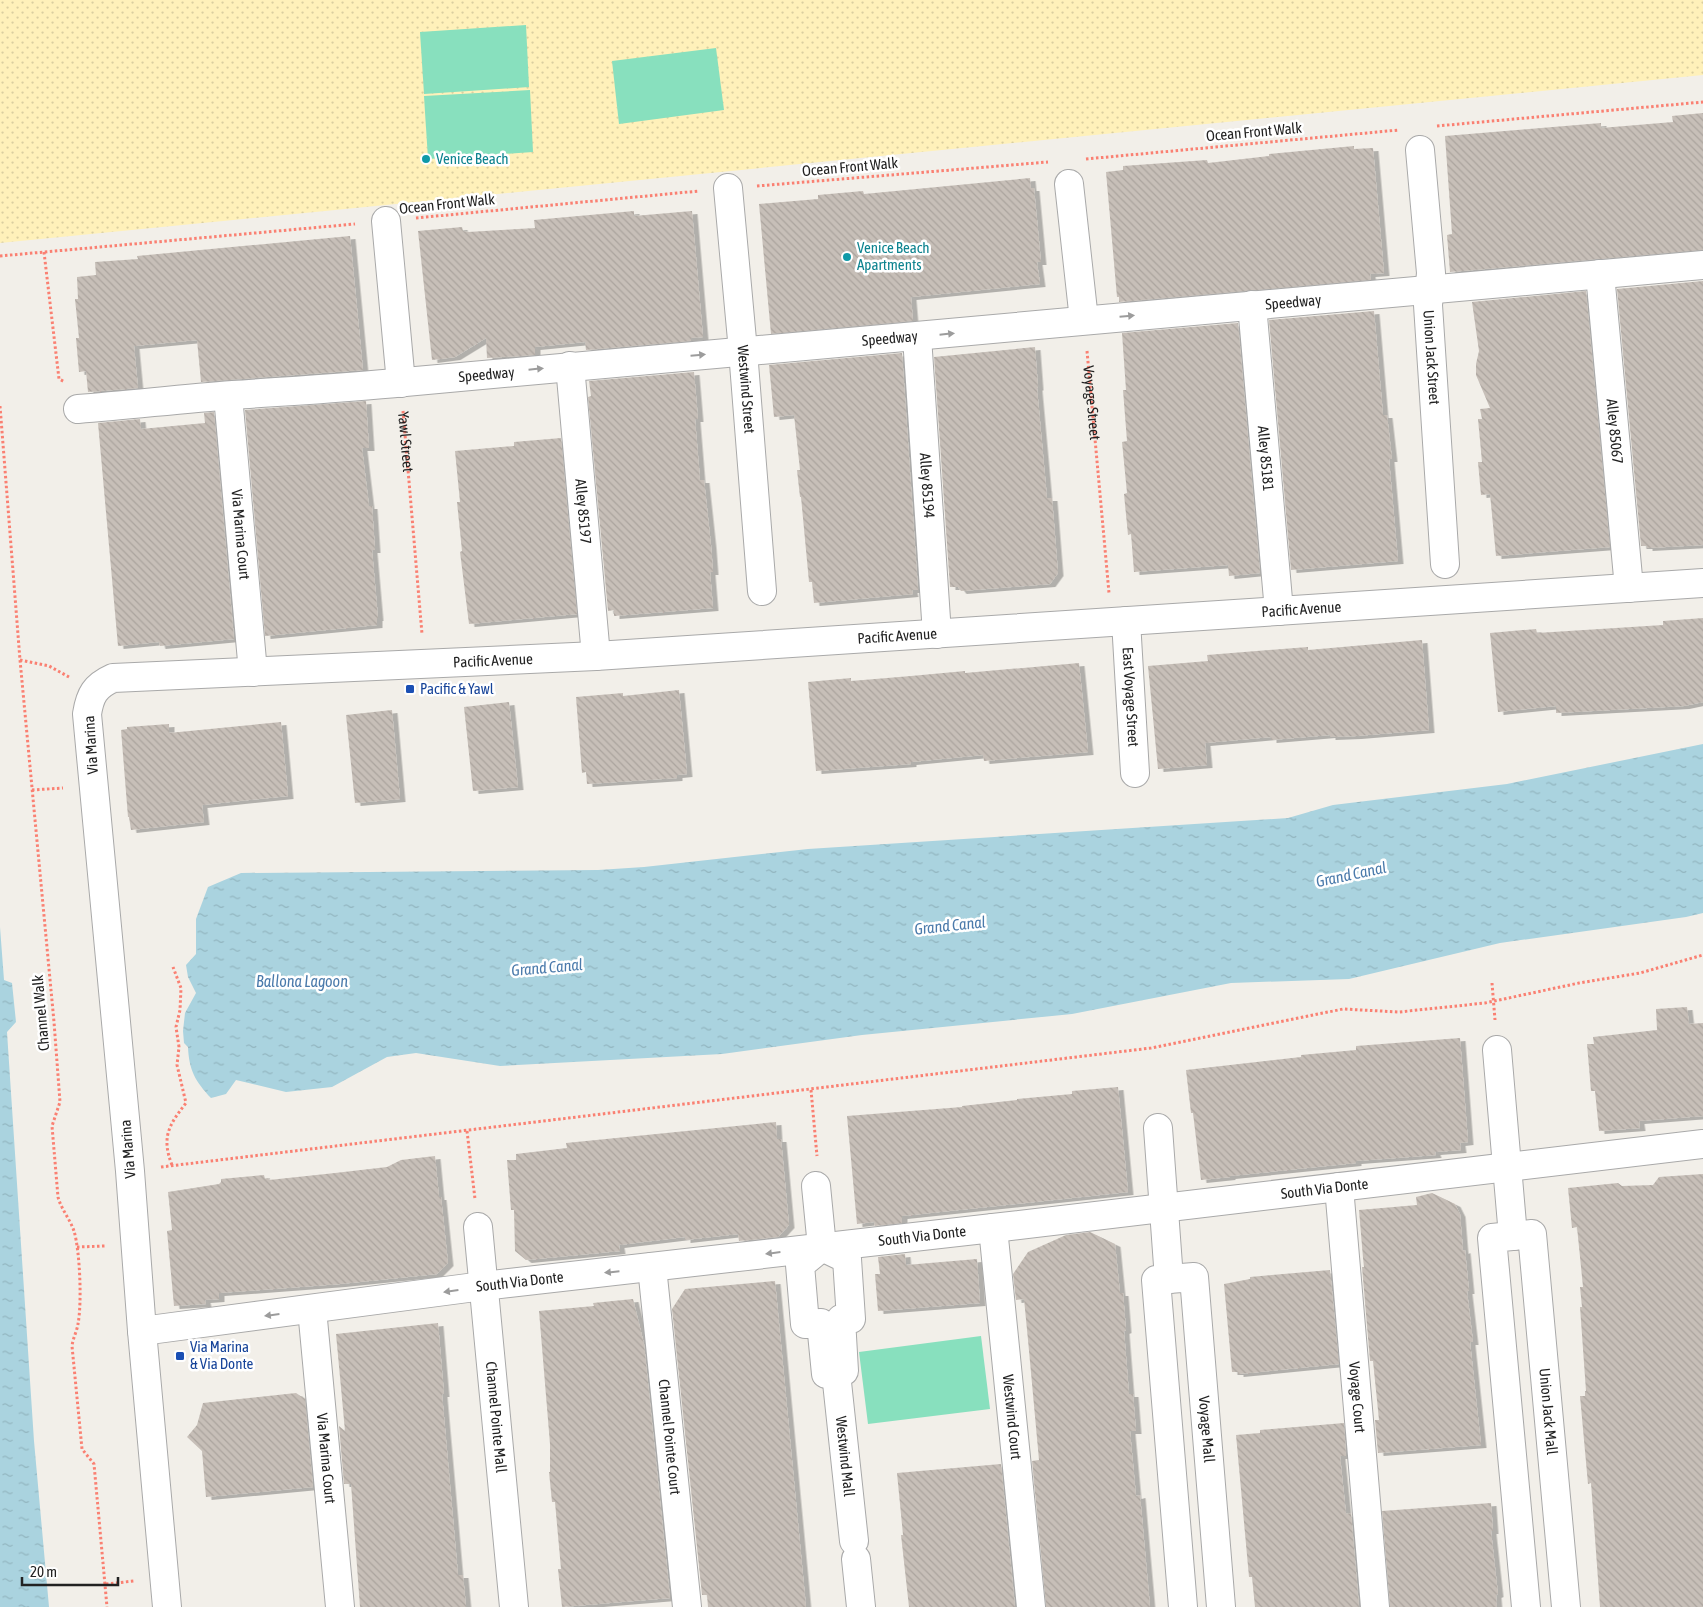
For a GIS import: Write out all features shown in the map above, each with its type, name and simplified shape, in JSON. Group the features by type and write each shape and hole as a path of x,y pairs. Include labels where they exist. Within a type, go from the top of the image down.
{"street":[{"name":"Union Jack Street","path":"1419,135 1431,273 1428,305 1445,564"},
{"path":"1074,172 1084,320"},
{"name":"Westwind Street","path":"728,188 762,591"},
{"path":"386,221 401,383"},
{"name":"Speedway","path":"78,410 401,383 570,366 916,337 1084,320 1703,265"},
{"name":"Alley 85067","path":"1600,274 1629,588"},
{"name":"Alley 85181","path":"1252,305 1279,611"},
{"name":"Alley 85194","path":"916,337 937,634"},
{"name":"Alley 85197","path":"570,366 596,656"},
{"name":"Via Marina Court","path":"228,396 253,672"},
{"name":"Pacific Avenue","path":"94,692 101,683 113,678 596,656 1703,583"},
{"name":"East Voyage Street","path":"1119,622 1135,773"},
{"name":"Via Marina","path":"94,692 87,714 130,1171 142,1331 167,1607"},
{"path":"1497,1050 1513,1236"},
{"path":"1158,1128 1169,1279 1156,1280 1183,1607"},
{"name":"South Via Donte","path":"142,1331 483,1286 1703,1144"},
{"path":"816,1186 822,1247 800,1265 805,1324 821,1323 826,1374 836,1373"},
{"name":"Voyage Court","path":"1339,1187 1375,1607"},
{"name":"Channel Pointe Mall","path":"478,1227 514,1607"},
{"name":"Westwind Court","path":"994,1228 1031,1607"},
{"name":"Union Jack Mall","path":"1526,1607 1492,1238 1532,1234 1566,1607"},
{"name":"Westwind Mall","path":"822,1247 847,1259 851,1319 841,1319 844,1371 836,1373 861,1607"},
{"name":"Channel Pointe Court","path":"652,1267 687,1607"},
{"name":"Voyage Mall","path":"1169,1279 1194,1277 1221,1607"},
{"name":"Via Marina Court","path":"312,1309 340,1607"}],"path":[{"name":"Ocean Front Walk","path":"1074,172 1703,102"},
{"name":"Ocean Front Walk","path":"0,256 728,188 1049,162"},
{"path":"44,252 59,379 75,390 78,410"},
{"name":"Voyage Street","path":"1084,320 1119,622"},
{"name":"Yawl Street","path":"401,383 424,664"},
{"name":"Channel Walk","path":"0,406 20,660 60,1102 52,1126 58,1196 60,1206 74,1231 78,1256 80,1314 72,1346 82,1449 94,1464 107,1607"},
{"path":"20,660 49,666 71,678"},
{"path":"130,1171 1152,1048 1342,1009 1399,1012 1493,1001 1579,983 1640,973 1703,955"},
{"path":"172,1165 166,1148 171,1123 186,1103 177,1065 179,1047 176,1027 180,1010 181,988 173,967"},
{"path":"1492,983 1497,1050"},
{"path":"811,1090 818,1169 816,1186"},
{"path":"467,1130 478,1227"},
{"path":"105,1584 135,1581"}],"sand":[{"name":"Venice Beach","path":"0,0 1703,0 1703,75 0,243"}],"green space":[{"path":"526,25 529,87 424,94 420,32"},
{"path":"716,48 724,110 619,124 612,61"},
{"path":"530,90 533,152 428,159 424,96"},
{"path":"981,1336 990,1409 868,1424 859,1352"}],"water":[{"name":"Ballona Lagoon","path":"1703,744 1703,913 1686,917 1500,943 1349,979 1231,983 1072,1014 862,1035 722,1054 500,1066 416,1053 387,1057 332,1087 286,1092 236,1080 226,1094 211,1098 191,1069 188,1047 184,1043 185,1013 196,993 188,977 186,965 196,954 196,919 208,887 241,873 598,870 644,867 808,849 1288,818 1333,805 1507,784"},
{"path":"0,927 4,980 12,983 16,1022 7,1032 34,1441 49,1607 0,1607"}],"building":[{"path":"1703,113 1703,250 1450,272 1447,235 1452,234 1445,136 1601,123 1601,128 1673,122 1672,116"},
{"path":"1354,146 1354,149 1373,148 1384,273 1370,274 1371,280 1119,302 1106,172 1123,170 1123,166 1207,160 1208,163 1269,156 1269,154"},
{"path":"1030,178 1031,188 1034,188 1041,262 1037,262 1040,284 911,297 913,321 771,334 759,204 818,199 818,195 863,191 864,194"},
{"path":"634,211 634,216 692,211 703,337 691,338 691,341 586,350 585,342 535,347 535,355 487,358 486,338 455,357 432,360 418,231 462,227 463,231 468,232 535,228 534,220"},
{"path":"350,236 363,370 201,382 197,340 134,346 138,388 88,392 86,371 79,372 76,338 79,338 75,299 78,299 77,277 96,275 95,262 138,259 137,256"},
{"path":"1703,281 1703,545 1647,548 1647,546 1641,546 1617,289"},
{"path":"1586,291 1610,547 1496,556 1490,494 1481,495 1478,462 1482,462 1478,419 1482,419 1480,409 1490,408 1476,375 1479,351 1472,302"},
{"path":"1374,311 1383,415 1387,415 1392,459 1389,459 1398,561 1291,570 1269,320"},
{"path":"1238,323 1260,573 1229,576 1228,565 1134,572 1131,534 1128,535 1124,494 1127,493 1122,442 1127,441 1123,390 1126,390 1122,333"},
{"path":"1035,347 1047,498 1052,498 1058,573 1050,584 961,591 958,587 950,587 934,357"},
{"path":"902,353 918,590 912,590 913,594 814,603 812,582 809,582 797,470 800,470 794,415 774,417 769,365"},
{"path":"694,372 698,419 695,419 700,480 704,480 711,545 713,572 710,572 713,608 614,616 614,610 608,611 588,397 591,396 589,381"},
{"path":"366,401 369,448 362,448 369,506 372,506 375,550 372,550 377,625 265,636 245,410"},
{"path":"214,412 234,639 160,646 159,642 118,646 98,423 140,419 141,429 205,423 204,413"},
{"path":"561,438 577,614 469,624 460,552 462,551 457,502 460,502 455,451 514,446 514,442"},
{"path":"1703,618 1703,702 1684,706 1556,713 1556,706 1498,712 1490,633 1536,629 1537,633 1663,625 1663,621"},
{"path":"1422,640 1429,730 1271,740 1271,737 1205,743 1207,765 1158,769 1148,666 1208,661 1207,655 1308,647 1308,650"},
{"path":"1079,663 1088,752 984,761 983,755 911,762 911,764 816,771 808,682 851,678 851,681"},
{"path":"679,690 687,774 677,775 677,778 587,784 586,772 582,773 576,697 623,693 623,696"},
{"path":"509,702 518,787 473,791 464,707"},
{"path":"392,710 400,799 355,803 346,715"},
{"path":"281,722 288,796 202,805 204,822 131,830 128,817 121,730 127,729 127,727 169,724 169,733"},
{"path":"1687,1007 1689,1024 1703,1023 1703,1116 1639,1121 1640,1128 1599,1131 1595,1091 1591,1091 1587,1044 1594,1044 1593,1037 1657,1030 1656,1009"},
{"path":"1460,1038 1468,1142 1460,1143 1461,1150 1435,1152 1436,1155 1356,1161 1356,1163 1201,1180 1186,1070 1356,1050 1356,1046"},
{"path":"1118,1087 1128,1192 902,1216 902,1223 875,1226 874,1222 857,1224 847,1116 962,1107 1072,1094 1072,1091"},
{"path":"776,1122 777,1139 781,1139 789,1225 778,1237 739,1241 738,1234 685,1240 685,1237 619,1245 620,1251 526,1260 515,1251 514,1210 511,1210 507,1160 516,1160 516,1154 567,1148 566,1143"},
{"path":"435,1156 448,1263 437,1274 340,1284 219,1293 219,1299 205,1300 206,1304 174,1306 167,1231 172,1230 168,1192 219,1184 221,1179 264,1175 265,1179 268,1178 269,1180 335,1173 387,1167 401,1160"},
{"path":"1703,1174 1703,1607 1600,1607 1591,1483 1588,1484 1580,1396 1585,1396 1586,1391 1580,1307 1582,1307 1580,1287 1583,1287 1577,1227 1572,1228 1568,1188 1618,1183 1622,1186 1653,1185 1659,1177"},
{"path":"1432,1193 1455,1204 1460,1214 1469,1291 1467,1291 1473,1342 1470,1342 1481,1445 1378,1453 1375,1420 1379,1420 1373,1361 1370,1361 1359,1210 1417,1205 1416,1197"},
{"path":"1090,1232 1115,1244 1120,1293 1123,1293 1129,1394 1133,1394 1136,1431 1130,1431 1136,1496 1140,1495 1150,1607 1046,1607 1032,1461 1039,1460 1024,1299 1016,1300 1013,1274 1028,1252 1066,1235"},
{"path":"905,1254 906,1265 977,1259 980,1303 878,1311 875,1274 880,1274 878,1257"},
{"path":"1330,1270 1339,1364 1238,1374 1238,1372 1232,1372 1224,1284 1250,1279 1250,1277"},
{"path":"775,1281 806,1607 708,1607 707,1595 702,1595 672,1309 685,1289"},
{"path":"633,1299 644,1344 670,1598 562,1607 558,1569 561,1569 555,1502 552,1502 549,1472 550,1444 539,1311 594,1306 593,1303"},
{"path":"438,1323 444,1394 442,1394 458,1575 463,1575 466,1607 360,1607 351,1484 344,1484 339,1426 345,1431 336,1334"},
{"path":"296,1393 305,1399 313,1487 206,1497 202,1451 187,1437 197,1425 203,1403"},
{"path":"1344,1423 1346,1456 1340,1456 1346,1514 1351,1513 1359,1607 1255,1607 1252,1577 1249,1577 1236,1435 1260,1433 1260,1430"},
{"path":"1001,1464 1015,1607 909,1607 901,1535 903,1535 897,1473"},
{"path":"1491,1503 1493,1531 1491,1531 1498,1594 1496,1595 1497,1607 1390,1607 1382,1511"}],"place":[{"name":"Venice Beach","path":"426,159"},
{"name":"Venice Beach Apartments","path":"847,257"},
{"name":"Pacific & Yawl","path":"410,689"},
{"name":"Via Marina & Via Donte","path":"180,1356"}],"water label":[{"name":"Grand Canal","path":"1351,874"},
{"name":"Grand Canal","path":"950,925"},
{"name":"Grand Canal","path":"547,967"}]}
